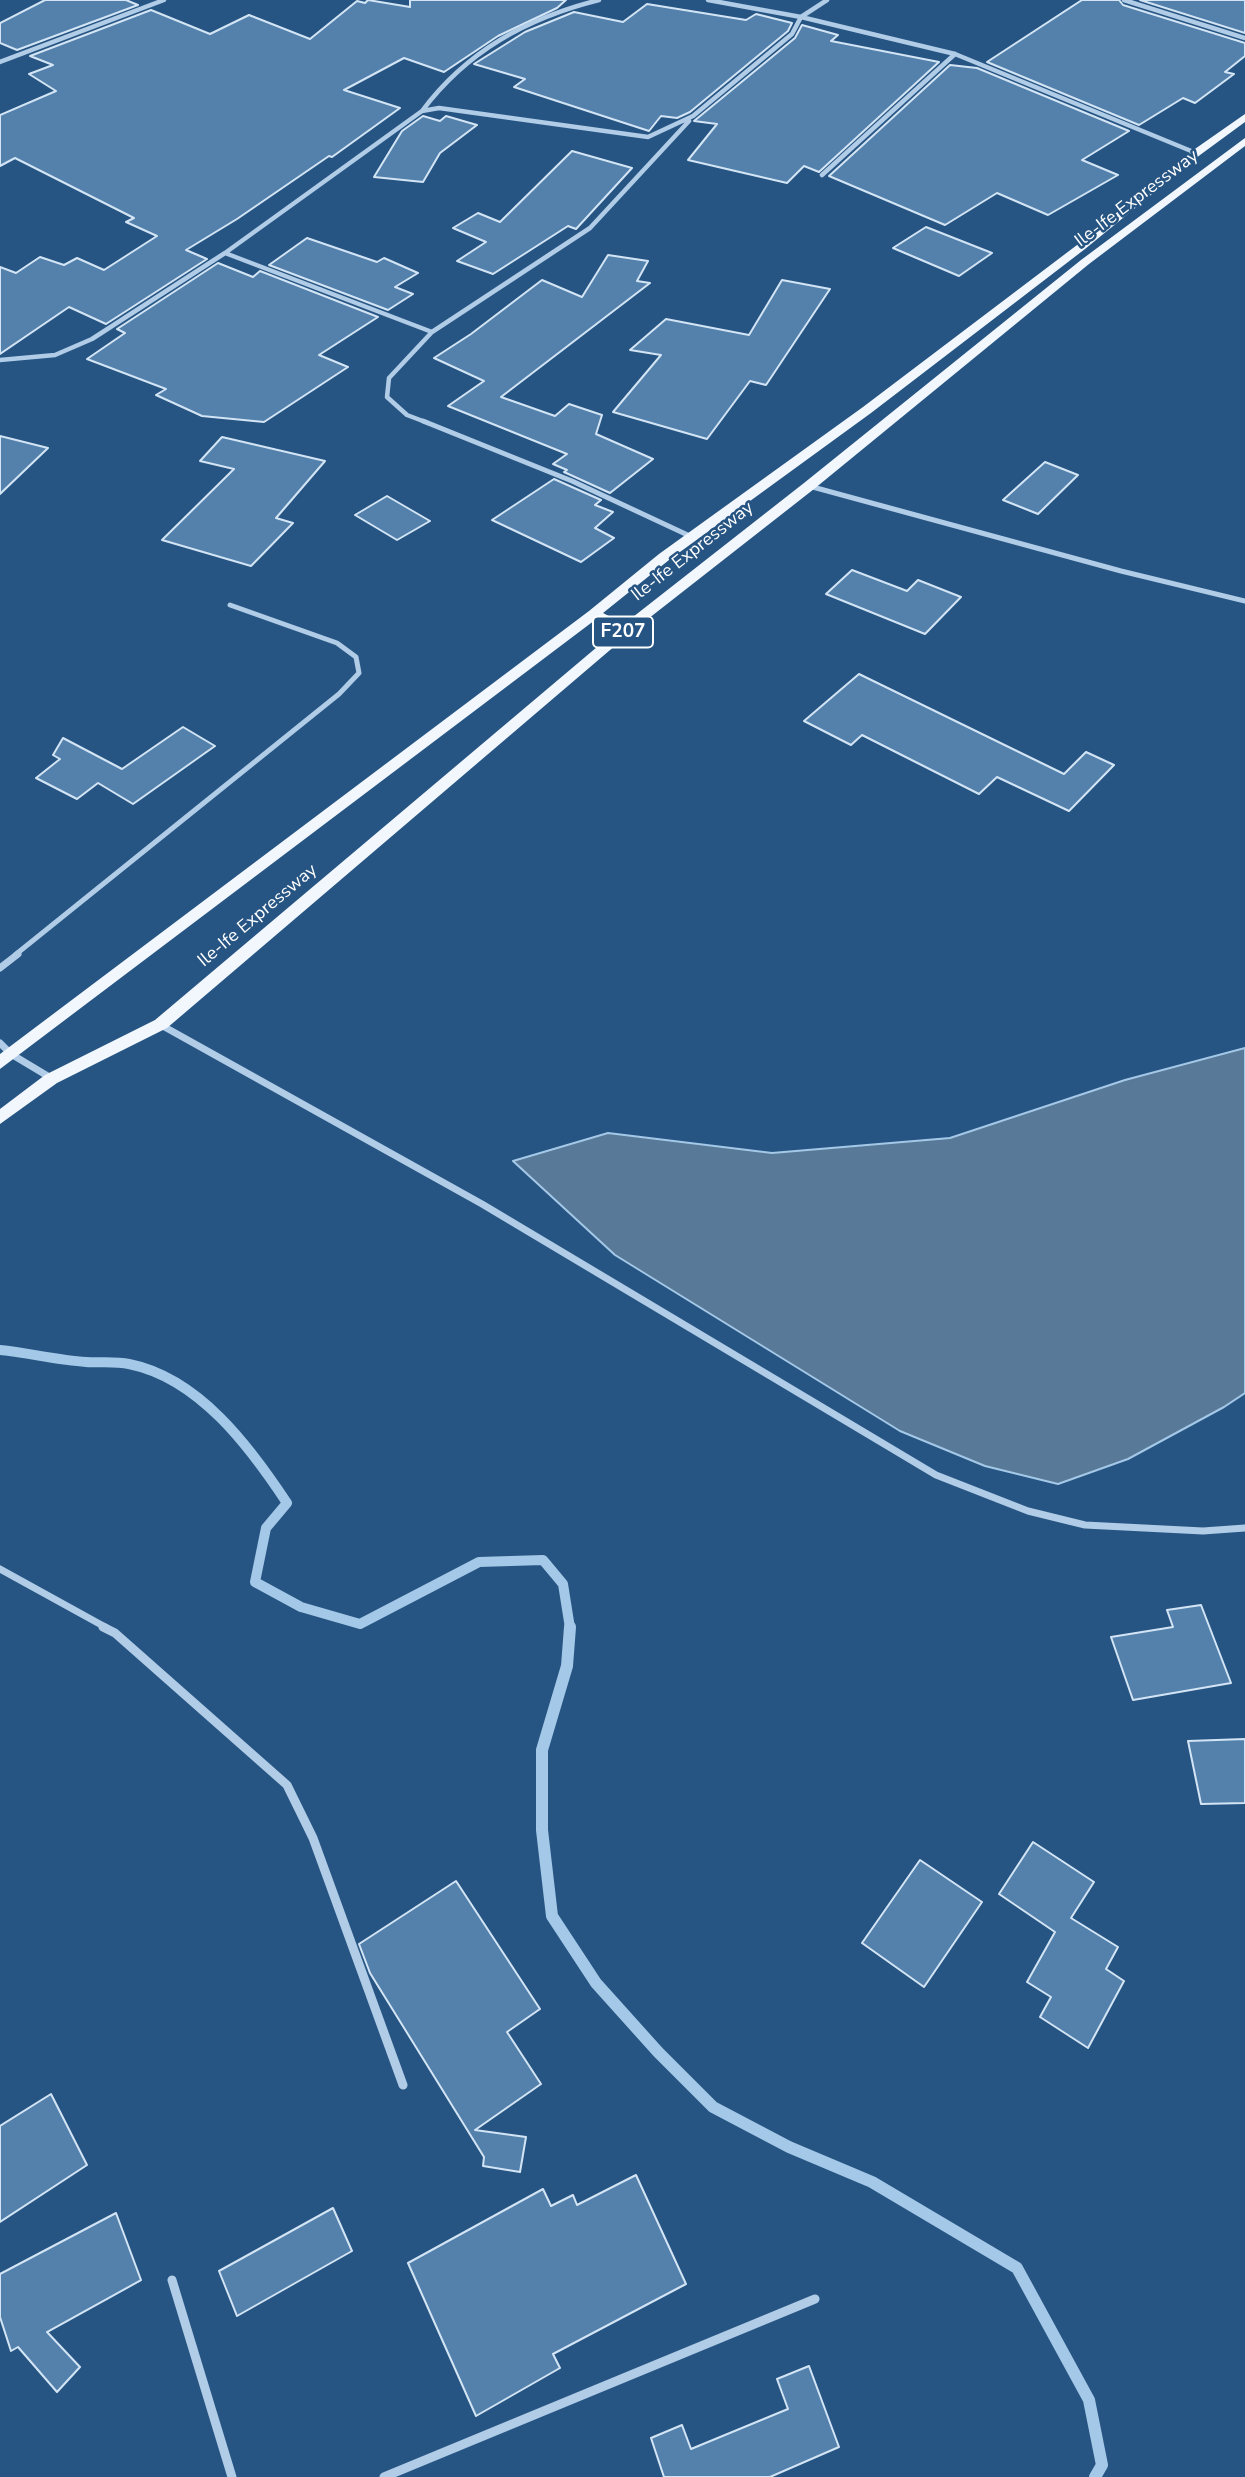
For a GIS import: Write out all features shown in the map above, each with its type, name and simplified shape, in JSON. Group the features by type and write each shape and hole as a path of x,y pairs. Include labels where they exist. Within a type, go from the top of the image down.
{"main road":[{"name":"Ile-Ife Expressway","path":"0,1118 51,1079 161,1024 625,630 681,565 694,538 1071,255 1196,153 1245,117"},
{"name":"Ile-Ife Expressway","path":"6,1058 594,614 681,565 809,485 1085,262 1245,141"},
{"path":"594,614 625,630"}],"street":[{"path":"0,56 3,61 164,0"},
{"path":"0,360 55,355 92,339 225,253 422,111 436,90 477,55 508,34 530,21 569,6 599,0"},
{"path":"708,0 802,17 955,54 1196,153"},
{"path":"694,538 561,476 407,415 387,397 389,377 432,332 590,228 693,116 792,34 802,17 827,0"},
{"path":"1125,0 1245,38"},
{"path":"822,175 955,54"},
{"path":"422,111 439,108 649,137 693,116"},
{"path":"225,253 432,332"},
{"path":"809,485 906,514 993,534 1121,571 1244,601"},
{"path":"0,968 339,694 359,673 356,657 337,643 230,605"},
{"path":"161,1024 482,1203 936,1475 1028,1511 1086,1525 1203,1531 1245,1528"},
{"path":"0,1043 6,1058 51,1079"},
{"path":"0,1570 115,1633 287,1785 313,1838 403,2085"},
{"path":"172,2280 232,2477"},
{"path":"384,2477 815,2299"}],"water":[{"path":"1245,1048 1245,1393 1128,1459 1058,1484 985,1466 900,1431 615,1255 513,1161 608,1133 772,1153 950,1138 1125,1080"}],"building":[{"path":"45,0 126,0 138,5 17,50 0,43 0,23"},
{"path":"368,0 410,7 410,0 566,0 557,8 498,36 444,72 404,58 344,90 400,108 332,157 329,156 237,219 186,250 207,259 106,324 69,307 0,354 0,267 16,273 40,257 64,265 77,258 104,270 157,236 126,222 134,218 15,158 0,166 0,115 56,91 29,74 53,65 30,56 151,10 210,34 249,15 310,39 357,1 365,3"},
{"path":"1082,0 1119,0 1123,5 1245,43 1245,56 1225,72 1234,74 1195,103 1183,98 1139,125 987,62"},
{"path":"1140,0 1245,0 1245,33"},
{"path":"647,4 746,20 756,14 792,23 788,31 690,112 677,118 661,116 649,131 514,87 525,79 474,64 525,32 574,12 623,22"},
{"path":"802,25 838,35 831,41 939,62 819,172 804,166 787,183 688,160 717,124 694,121 795,38"},
{"path":"950,65 977,68 1129,131 1082,160 1118,175 1048,215 997,193 945,225 829,176"},
{"path":"423,116 440,121 446,116 477,125 440,153 423,182 374,177 402,131"},
{"path":"572,151 632,168 576,229 568,226 493,274 457,261 486,242 453,228 478,213 500,222"},
{"path":"926,227 992,253 959,276 893,248"},
{"path":"307,238 377,262 384,258 418,273 395,287 413,294 388,310 269,265"},
{"path":"608,255 648,261 637,281 650,283 501,397 555,416 569,404 602,415 596,434 653,459 610,493 564,472 567,470 553,464 567,454 448,406 484,381 434,358 471,334 542,280 582,297"},
{"path":"218,263 253,277 260,271 378,317 319,355 348,367 264,422 202,416 156,395 166,389 87,359 125,333 117,329"},
{"path":"782,280 830,289 766,385 750,381 707,439 613,412 661,355 630,350 666,319 749,335"},
{"path":"0,436 48,448 0,494"},
{"path":"222,437 325,461 276,518 293,523 251,566 162,540 234,469 200,461"},
{"path":"1045,462 1078,475 1038,514 1003,500"},
{"path":"554,479 601,500 595,505 613,512 595,528 614,538 581,562 492,520"},
{"path":"387,496 430,521 397,540 355,515"},
{"path":"852,570 907,591 918,580 961,597 925,634 826,594"},
{"path":"859,674 1064,774 1086,752 1114,765 1069,811 997,777 979,794 862,735 851,745 804,721"},
{"path":"183,727 215,746 133,804 98,783 77,799 36,778 60,759 53,755 63,738 122,769"},
{"path":"1201,1605 1231,1683 1133,1700 1111,1637 1173,1627 1167,1610"},
{"path":"1245,1739 1245,1803 1201,1804 1188,1741"},
{"path":"1033,1842 1094,1882 1071,1918 1118,1947 1106,1969 1124,1981 1088,2048 1040,2017 1051,1997 1027,1982 1055,1932 999,1894"},
{"path":"920,1860 982,1902 924,1987 862,1943"},
{"path":"456,1881 540,2009 507,2032 541,2084 475,2130 526,2137 520,2172 483,2166 484,2157 370,1973 359,1944"},
{"path":"51,2094 87,2165 0,2222 0,2126"},
{"path":"636,2175 686,2284 553,2354 560,2368 476,2416 408,2263 543,2189 551,2206 573,2195 577,2205"},
{"path":"333,2208 352,2251 237,2316 219,2271"},
{"path":"116,2213 141,2280 47,2332 80,2367 57,2392 18,2347 11,2351 0,2317 0,2274"},
{"path":"809,2366 839,2447 770,2477 664,2477 651,2438 682,2425 691,2449 788,2409 777,2379"}],"waterway":[{"path":"0,1350 75,1361 129,1364 154,1372 200,1399 239,1438 287,1503 266,1528 255,1582 301,1607 360,1624 479,1562 543,1560 563,1584 570,1628"},
{"path":"570,1628 567,1666 542,1750 542,1830 552,1916 596,1983 658,2052 713,2107 789,2147 872,2182 1017,2268 1089,2400 1102,2465 1095,2477"}]}
